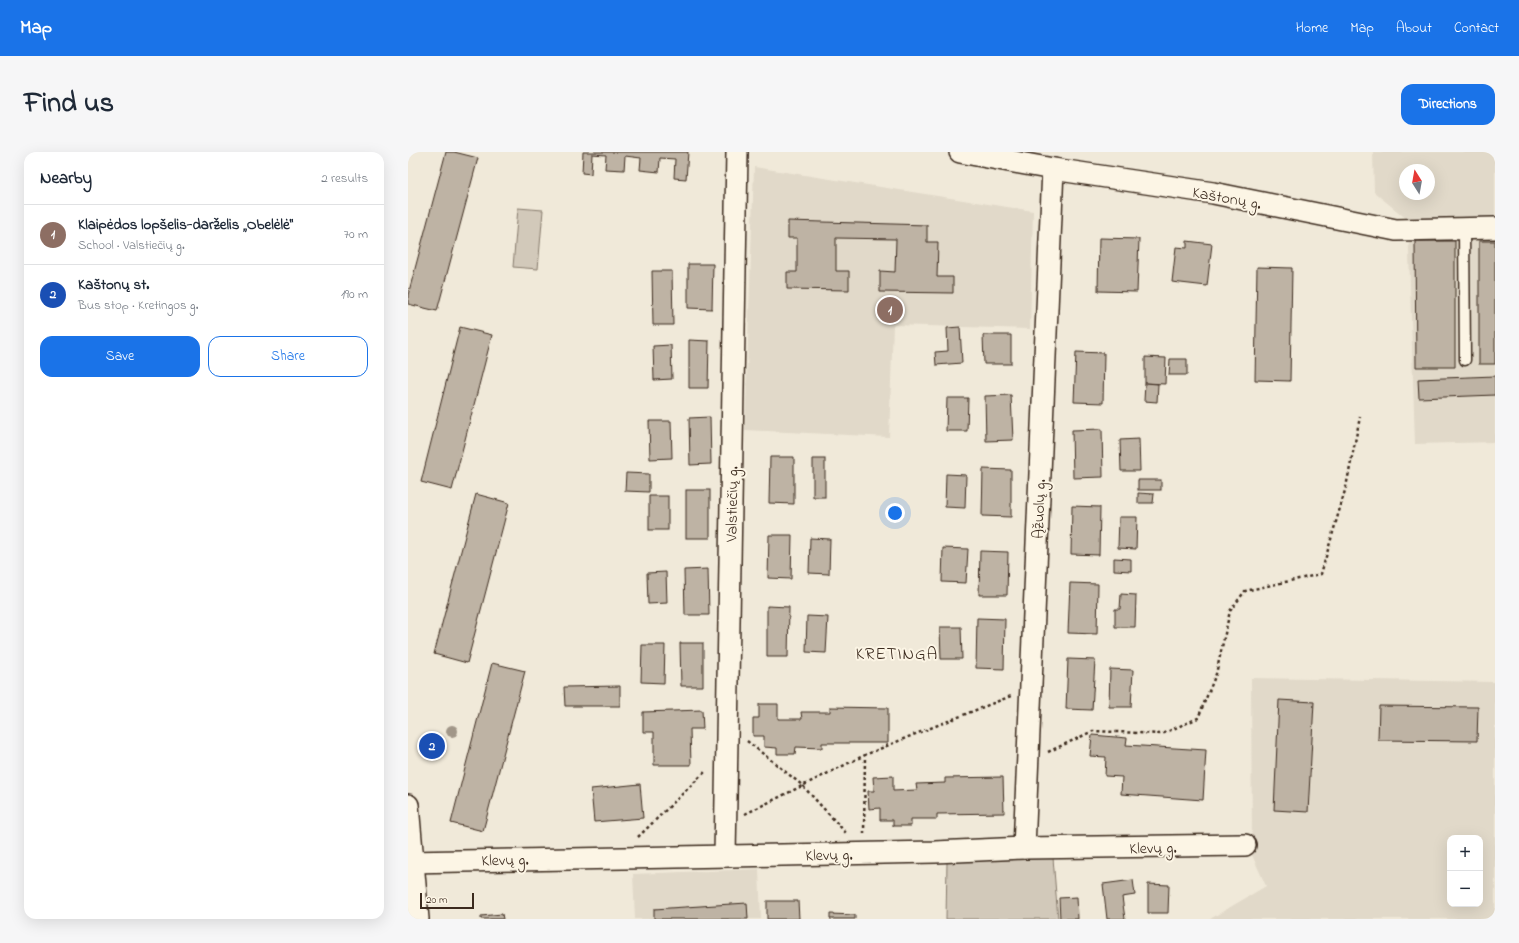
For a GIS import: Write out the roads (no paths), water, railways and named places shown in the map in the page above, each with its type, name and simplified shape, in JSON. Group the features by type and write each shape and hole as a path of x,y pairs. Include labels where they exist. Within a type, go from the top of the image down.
{"street":[{"name":"Valstiečių g.","path":"725,856 737,152"},
{"name":"Kaštonų g.","path":"960,152 1053,169 1212,193 1396,230 1495,228"},
{"name":"Ąžuolų g.","path":"1024,848 1053,169"},
{"path":"408,805 410,862 418,919"},
{"name":"Klevų g.","path":"410,862 935,852 1024,848 1245,845"}],"lane":[{"path":"1464,229 1465,360"}],"place":[{"name":"Klaipėdos lopšelis-darželis „Obelėlė“","path":"890,310"},
{"name":"Kaštonų st.","path":"432,746"}],"district":[{"name":"KRETINGA","path":"897,653"}]}
